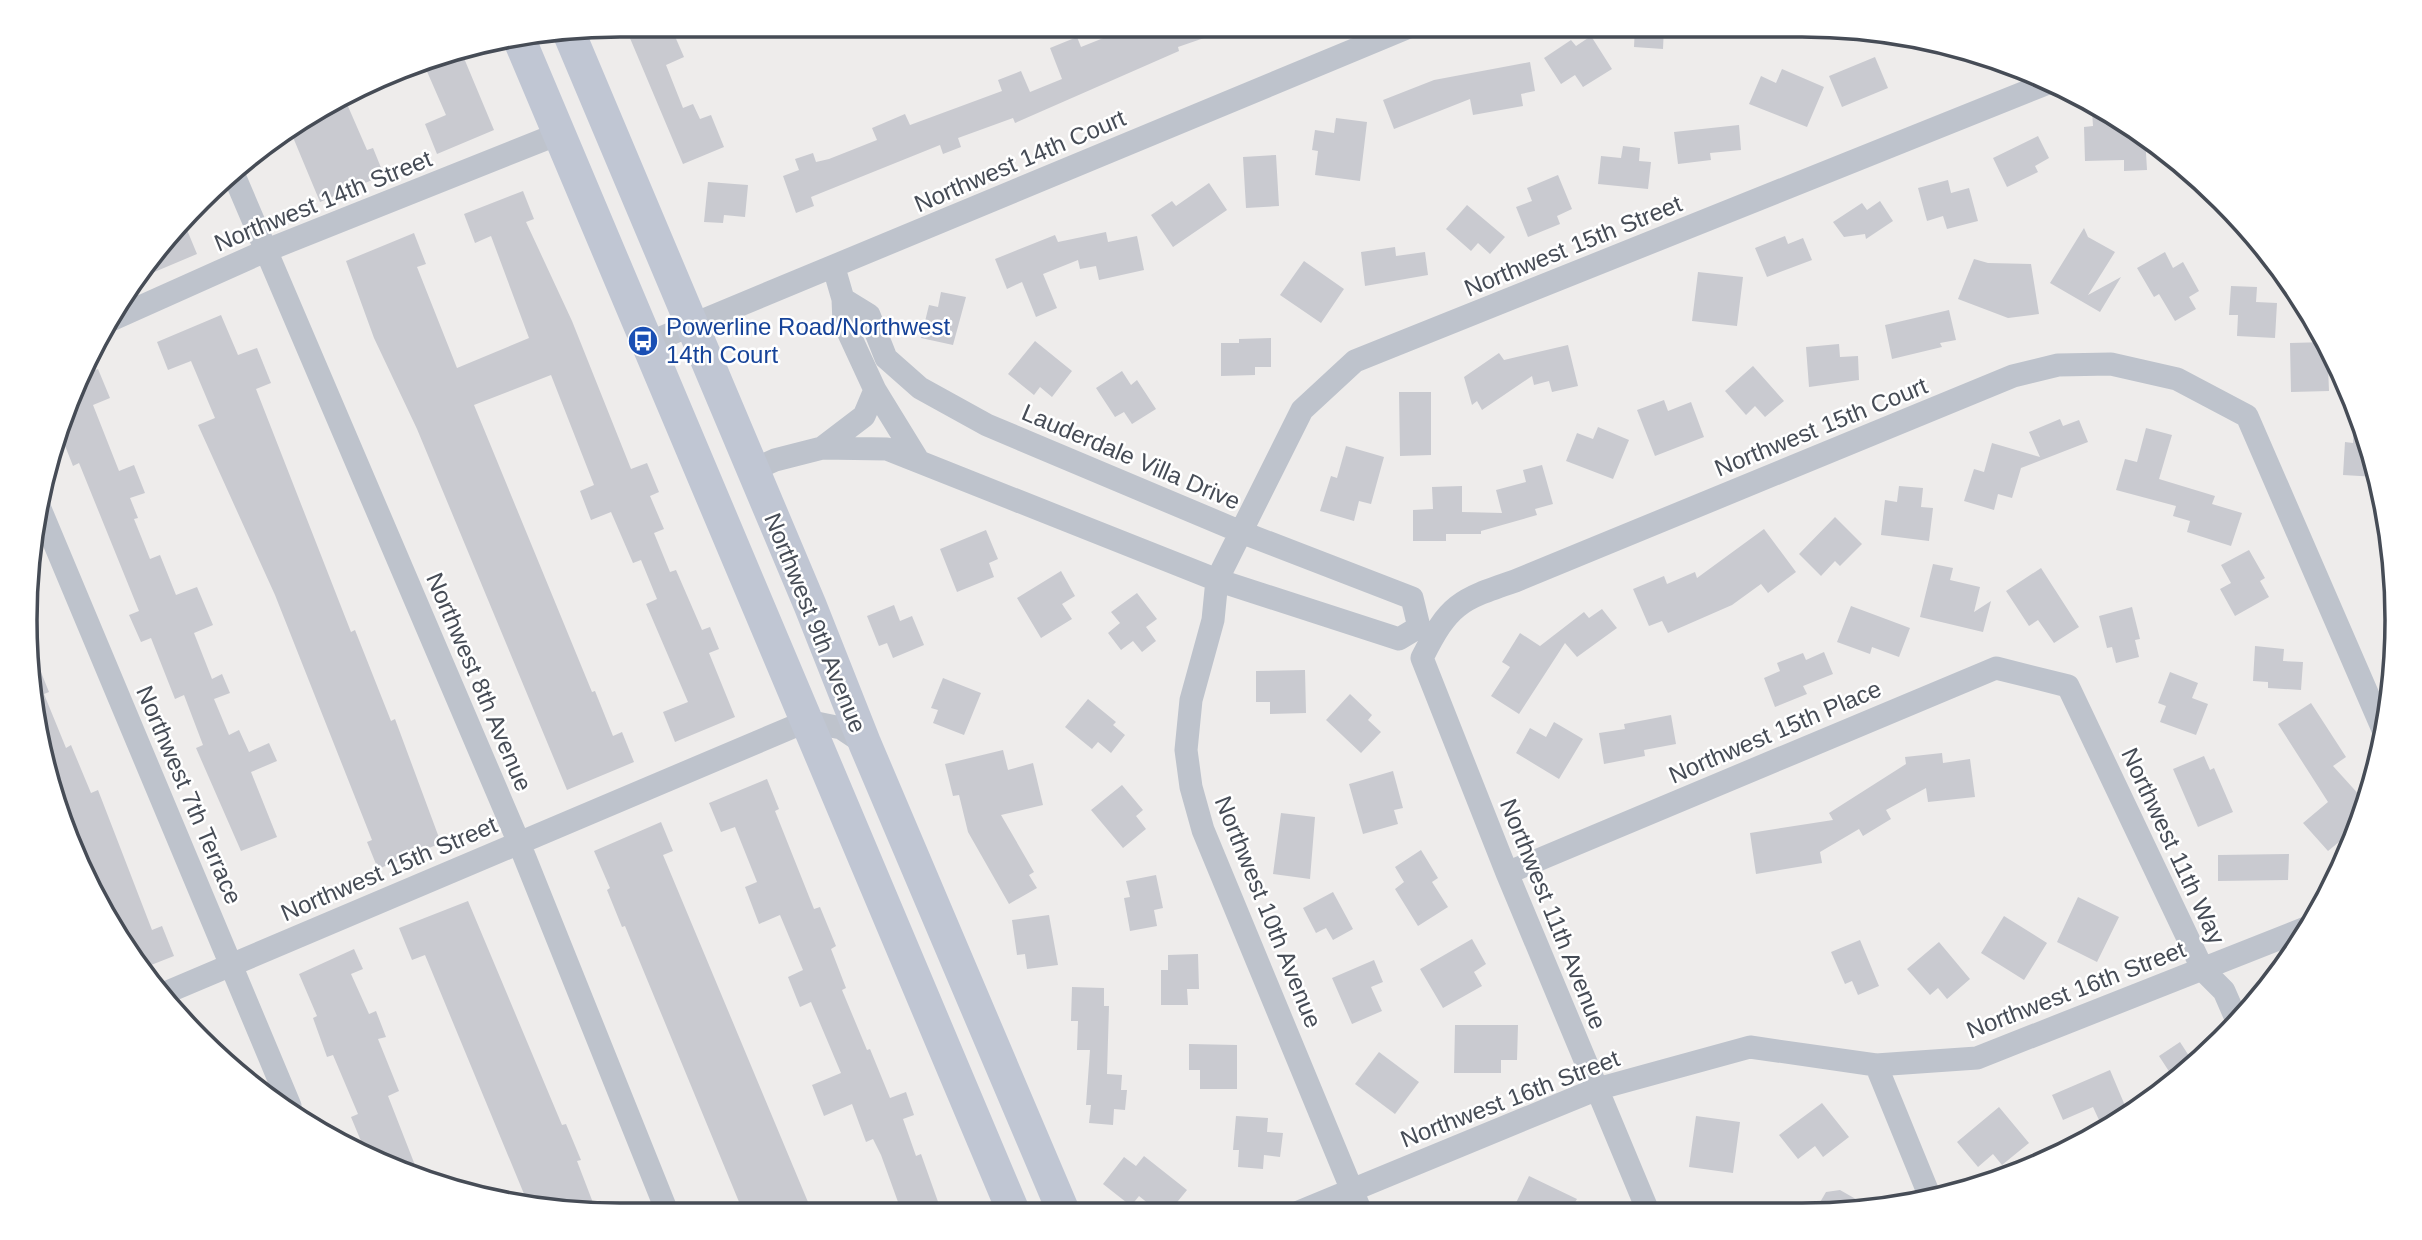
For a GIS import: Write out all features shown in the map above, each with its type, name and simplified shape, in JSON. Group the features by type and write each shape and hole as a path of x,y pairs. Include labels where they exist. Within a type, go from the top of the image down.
{"main road":[{"name":"Northwest 9th Avenue","path":"572,39 1060,1203"},
{"name":"Northwest 9th Avenue","path":"522,45 1010,1203"}],"street":[{"name":"Northwest 14th Court","path":"646,344 1385,37"},
{"name":"Northwest 15th Street","path":"1217,580 1301,410 1355,361 2038,87"},
{"name":"Northwest 14th Street","path":"124,314 265,251 558,134"},
{"name":"Northwest 8th Avenue","path":"236,180 519,843 664,1203"},
{"path":"834,268 843,299 844,323 875,390 918,460"},
{"name":"Lauderdale Villa Drive","path":"843,299 869,315 886,358 920,388 987,425 1241,532 1412,598 1426,631"},
{"name":"Northwest 15th Court","path":"1426,631 1465,598 1515,581 2013,376 2059,365 2111,364 2177,379 2247,416 2377,716"},
{"path":"822,448 864,416 875,390"},
{"path":"752,470 775,460 822,448 887,449 1217,580 1399,639 1426,631"},
{"name":"Northwest 7th Terrace","path":"45,522 287,1099"},
{"name":"Northwest 10th Avenue","path":"1217,580 1213,620 1191,700 1186,750 1191,787 1203,830 1357,1203"},
{"name":"Northwest 11th Avenue","path":"1426,631 1422,658 1507,873 1645,1203"},
{"name":"Northwest 15th Place","path":"1507,873 1996,668 2068,686"},
{"name":"Northwest 11th Way","path":"2068,686 2203,970 2224,991 2233,1013"},
{"path":"807,722 841,728 865,744"},
{"name":"Northwest 15th Street","path":"169,991 807,722"},
{"name":"Northwest 16th Street","path":"1321,1203 1597,1088 1751,1047 1876,1065 1977,1058 2294,933"},
{"path":"1876,1065 1927,1189"}],"building":[{"path":"629,37 675,37 684,57 666,65 683,108 693,104 700,119 711,115 724,147 683,164"},
{"path":"1077,37 1081,47 1106,37 1207,37 1178,47 1179,51 1015,123 1013,118 958,138 961,147 943,154 940,145 811,197 814,206 796,213 783,176 799,170 795,159 813,153 816,162 829,159 877,140 872,128 905,114 910,125 1002,91 998,80 1021,71 1030,92 1062,79 1050,48"},
{"path":"1592,37 1612,69 1583,87 1575,75 1561,84 1544,58 1571,40 1576,46"},
{"path":"1634,37 1664,37 1663,49 1634,47"},
{"path":"1875,57 1888,88 1842,107 1829,76"},
{"path":"464,58 494,130 437,154 425,124 446,115 427,70"},
{"path":"1530,62 1535,91 1521,94 1523,106 1473,115 1470,99 1394,129 1383,100 1434,80"},
{"path":"1782,69 1824,87 1807,127 1749,104 1761,76 1776,83"},
{"path":"347,105 367,150 373,148 384,175 320,202 293,137"},
{"path":"2092,114 2146,149 2147,170 2124,171 2124,160 2085,161 2084,127 2093,126"},
{"path":"1336,118 1367,122 1360,181 1315,175 1318,151 1312,150 1315,130 1334,133"},
{"path":"1739,125 1741,150 1710,153 1711,160 1678,164 1674,132"},
{"path":"2038,136 2049,158 2035,166 2038,172 2007,187 1993,158"},
{"path":"1623,146 1640,148 1639,161 1651,162 1648,189 1598,184 1601,156 1621,158"},
{"path":"1276,155 1279,206 1246,208 1243,157"},
{"path":"1558,175 1572,209 1557,216 1560,224 1528,237 1516,207 1532,201 1527,188"},
{"path":"1948,180 1951,193 1969,188 1978,221 1947,229 1943,216 1927,221 1918,188"},
{"path":"708,182 748,185 745,217 724,215 723,223 704,222"},
{"path":"1209,183 1227,210 1173,247 1151,215 1172,201 1176,206"},
{"path":"523,191 534,219 526,222 572,321 631,469 647,463 659,492 650,496 664,529 654,533 670,572 676,570 702,630 710,627 719,649 709,653 735,717 675,742 663,712 688,702 646,604 657,599 641,560 633,563 611,512 591,520 580,491 594,485 551,375 474,405 592,692 595,691 613,736 622,732 634,762 567,790 417,429 374,338 346,261 414,233 426,264 417,267 457,368 529,338 491,236 475,243 464,214"},
{"path":"1880,201 1893,221 1866,239 1865,234 1844,237 1833,222 1862,203 1867,210"},
{"path":"1467,205 1505,237 1490,254 1478,243 1471,251 1446,229"},
{"path":"2084,228 2088,237 2115,252 2088,295 2121,277 2100,312 2050,283"},
{"path":"187,229 197,254 151,273"},
{"path":"1106,232 1108,242 1137,236 1144,270 1099,280 1096,266 1080,269 1078,260 1043,274 1057,308 1036,317 1022,282 1007,289 995,259 1055,235 1058,242"},
{"path":"1785,236 1788,244 1803,238 1812,260 1767,277 1755,248"},
{"path":"1395,247 1396,256 1425,252 1428,275 1365,286 1361,252"},
{"path":"2165,252 2173,268 2183,262 2199,291 2189,297 2196,309 2175,321 2159,294 2154,297 2137,268"},
{"path":"1974,259 1988,263 2031,264 2039,314 2008,318 1958,299"},
{"path":"1304,261 1344,289 1321,323 1280,295"},
{"path":"1698,272 1743,277 1737,326 1692,321"},
{"path":"2231,286 2257,287 2256,302 2277,303 2275,338 2237,336 2238,315 2229,315"},
{"path":"941,292 966,297 953,345 921,338 929,305 938,307"},
{"path":"1949,310 1956,340 1940,343 1942,347 1892,359 1885,325"},
{"path":"221,315 238,355 257,348 271,383 256,389 351,632 355,630 391,721 395,719 441,843 378,869 367,842 372,840 275,595 198,425 215,418 191,361 168,370 157,342"},
{"path":"1271,338 1271,367 1255,367 1255,375 1221,376 1221,343 1239,343 1239,339"},
{"path":"1035,341 1072,371 1052,397 1040,387 1034,395 1008,374"},
{"path":"2315,342 2328,369 2329,391 2291,392 2290,343"},
{"path":"1839,344 1840,357 1858,356 1859,380 1809,387 1806,347"},
{"path":"1568,345 1578,386 1552,392 1549,381 1534,385 1532,376 1482,410 1477,401 1472,405 1464,377 1499,353 1504,360"},
{"path":"1753,366 1784,401 1765,417 1755,406 1746,415 1725,391"},
{"path":"98,369 110,398 93,405 119,471 134,465 145,493 130,498 138,518 134,519 150,559 160,555 176,595 197,587 213,625 194,633 212,679 222,674 230,693 214,699 229,735 239,730 249,752 269,743 277,761 251,772 277,837 241,851 196,748 203,745 184,695 175,699 151,638 141,642 129,615 139,611 79,463 73,466 65,444 93,371"},
{"path":"1122,371 1131,385 1137,380 1156,409 1132,424 1124,412 1115,417 1096,388"},
{"path":"1399,392 1431,392 1431,455 1400,456"},
{"path":"1664,400 1668,411 1691,402 1704,437 1655,456 1637,410"},
{"path":"2060,419 2063,426 2079,420 2088,442 2021,468 2012,498 1998,494 1994,510 1964,501 1974,469 1984,472 1992,443 2040,457 2029,432"},
{"path":"1598,427 1629,440 1613,479 1566,461 1577,433 1593,439"},
{"path":"2146,428 2172,435 2159,479 2215,496 2212,504 2242,513 2231,546 2187,532 2190,521 2173,516 2176,506 2116,490 2125,459 2137,462"},
{"path":"2354,432 2367,476 2343,475 2345,442 2353,443"},
{"path":"1346,446 1384,457 1371,504 1359,501 1354,521 1320,511 1331,476 1337,478"},
{"path":"1542,465 1553,504 1535,509 1537,515 1481,531 1481,534 1446,534 1446,541 1413,541 1413,510 1433,509 1432,487 1462,486 1462,512 1502,513 1496,490 1526,482 1523,470"},
{"path":"1899,486 1923,488 1921,507 1933,508 1929,541 1881,535 1885,500 1897,502"},
{"path":"1835,517 1862,544 1840,566 1835,561 1821,576 1799,554"},
{"path":"1764,529 1796,572 1768,593 1761,584 1732,605 1668,633 1662,621 1649,626 1633,589 1664,576 1667,584 1695,572 1697,578"},
{"path":"986,530 998,559 989,563 994,577 957,592 940,549"},
{"path":"2249,550 2265,578 2260,581 2269,597 2235,616 2220,589 2231,583 2221,565"},
{"path":"1933,564 1953,568 1950,580 1980,587 1974,612 1991,601 1983,632 1920,617"},
{"path":"2041,568 2079,627 2054,643 2038,620 2029,626 2006,591"},
{"path":"1061,571 1075,596 1062,604 1072,619 1041,638 1017,598"},
{"path":"1137,593 1157,619 1146,627 1156,641 1142,652 1133,641 1121,650 1108,633 1120,623 1111,612"},
{"path":"894,605 900,621 912,616 924,645 893,658 887,643 879,646 867,616"},
{"path":"1851,606 1910,628 1899,657 1872,647 1870,654 1837,642"},
{"path":"2132,607 2140,639 2135,640 2139,657 2116,663 2112,647 2107,648 2099,616"},
{"path":"1602,609 1617,628 1577,657 1565,643 1519,714 1491,696 1510,667 1502,662 1520,633 1540,646 1584,612 1589,618"},
{"path":"2255,646 2284,649 2283,661 2303,662 2301,690 2268,688 2268,682 2253,681"},
{"path":"1824,652 1833,674 1803,686 1807,694 1775,707 1764,678 1780,671 1777,663 1803,653 1806,660"},
{"path":"39,667 49,692 44,694 66,748 71,745 91,793 98,790 152,930 162,926 174,956 150,965 115,912 81,842 57,771 48,734"},
{"path":"1305,670 1306,713 1270,714 1270,702 1256,702 1256,671"},
{"path":"2170,672 2198,683 2192,698 2208,704 2196,735 2160,722 2166,706 2158,703"},
{"path":"943,678 981,693 964,735 933,723 938,710 931,708"},
{"path":"1350,694 1372,715 1368,720 1381,732 1361,753 1326,720"},
{"path":"1088,699 1116,722 1113,725 1125,735 1111,753 1098,742 1092,749 1065,727"},
{"path":"2311,703 2346,757 2333,766 2358,794 2341,844 2339,842 2328,851 2303,823 2328,802 2278,724"},
{"path":"1671,715 1676,744 1644,750 1645,756 1604,764 1599,733 1625,729 1624,724"},
{"path":"1554,722 1583,739 1559,779 1516,753 1530,728 1546,737"},
{"path":"1003,750 1008,770 1033,763 1043,805 1001,815 1034,872 1029,875 1037,888 1009,904 968,832 959,795 953,796 945,764"},
{"path":"1942,753 1943,763 1970,759 1975,797 1928,802 1926,788 1886,810 1891,819 1863,836 1859,829 1820,852 1822,863 1756,874 1750,833 1833,820 1829,813 1906,764 1905,757"},
{"path":"2204,756 2210,770 2214,768 2233,812 2198,827 2173,769"},
{"path":"1393,771 1403,808 1394,810 1398,824 1363,834 1349,784"},
{"path":"767,779 779,809 775,811 814,909 820,907 836,946 831,949 846,988 842,990 867,1050 870,1049 890,1098 906,1092 914,1115 903,1119 916,1156 921,1154 938,1203 898,1203 881,1155 873,1139 866,1142 852,1104 824,1116 812,1085 841,1073 811,1002 800,1007 788,977 803,970 780,915 759,924 745,887 757,882 735,827 721,832 709,803"},
{"path":"1122,785 1143,810 1136,816 1146,829 1123,848 1091,810"},
{"path":"1281,813 1315,817 1310,879 1273,874"},
{"path":"661,822 673,851 663,855 808,1203 739,1203 625,926 622,927 607,890 610,888 594,851"},
{"path":"1421,850 1438,878 1432,882 1448,907 1418,926 1395,889 1404,882 1395,867"},
{"path":"2289,854 2288,880 2218,881 2218,855"},
{"path":"1156,875 1163,908 1154,910 1157,926 1130,931 1124,898 1130,897 1126,881"},
{"path":"1333,892 1353,929 1333,940 1326,928 1316,933 1303,908"},
{"path":"2078,897 2119,917 2097,962 2057,942"},
{"path":"468,901 562,1125 566,1124 581,1160 577,1161 593,1202 524,1195 425,955 412,960 399,928"},
{"path":"1049,915 1058,965 1027,969 1025,954 1017,955 1012,920"},
{"path":"2004,916 2047,943 2024,980 1981,953"},
{"path":"1472,939 1486,964 1474,972 1482,986 1443,1008 1420,969"},
{"path":"1860,940 1879,986 1858,995 1852,981 1845,984 1831,952"},
{"path":"1939,942 1970,979 1947,999 1938,988 1930,995 1907,969"},
{"path":"354,949 363,969 351,974 369,1014 376,1011 386,1037 378,1039 399,1091 388,1096 415,1166 362,1143 351,1117 358,1114 333,1055 327,1057 313,1018 317,1016 299,974"},
{"path":"1198,954 1199,989 1187,989 1188,1005 1161,1005 1161,970 1168,970 1168,955"},
{"path":"1374,960 1383,982 1371,987 1382,1011 1352,1024 1332,978"},
{"path":"1072,987 1104,988 1104,1006 1109,1006 1107,1074 1122,1075 1121,1090 1127,1090 1125,1110 1114,1109 1113,1125 1089,1123 1091,1105 1086,1105 1090,1050 1077,1050 1078,1021 1071,1021"},
{"path":"1455,1025 1518,1025 1517,1060 1501,1060 1501,1073 1454,1073"},
{"path":"2180,1042 2189,1057 2170,1073 2159,1056"},
{"path":"1189,1044 1237,1045 1237,1089 1200,1089 1200,1070 1189,1070"},
{"path":"1379,1052 1419,1082 1395,1114 1355,1084"},
{"path":"2110,1070 2125,1106 2099,1120 2093,1107 2063,1120 2052,1095"},
{"path":"1822,1103 1849,1137 1823,1157 1815,1146 1798,1159 1779,1135"},
{"path":"1999,1107 2029,1143 2002,1165 1993,1154 1978,1167 1957,1142"},
{"path":"1236,1116 1268,1118 1267,1132 1283,1133 1280,1157 1264,1155 1263,1169 1238,1167 1239,1150 1233,1150"},
{"path":"1696,1116 1740,1122 1733,1173 1689,1167"},
{"path":"1144,1156 1187,1190 1176,1203 1148,1203 1139,1196 1133,1203 1127,1203 1103,1184 1124,1157 1136,1166"},
{"path":"1529,1176 1577,1199 1575,1203 1516,1203"},
{"path":"1840,1190 1858,1200 1820,1203 1826,1192"}],"place":[{"name":"Powerline Road/Northwest 14th Court","path":"643,341"}]}
